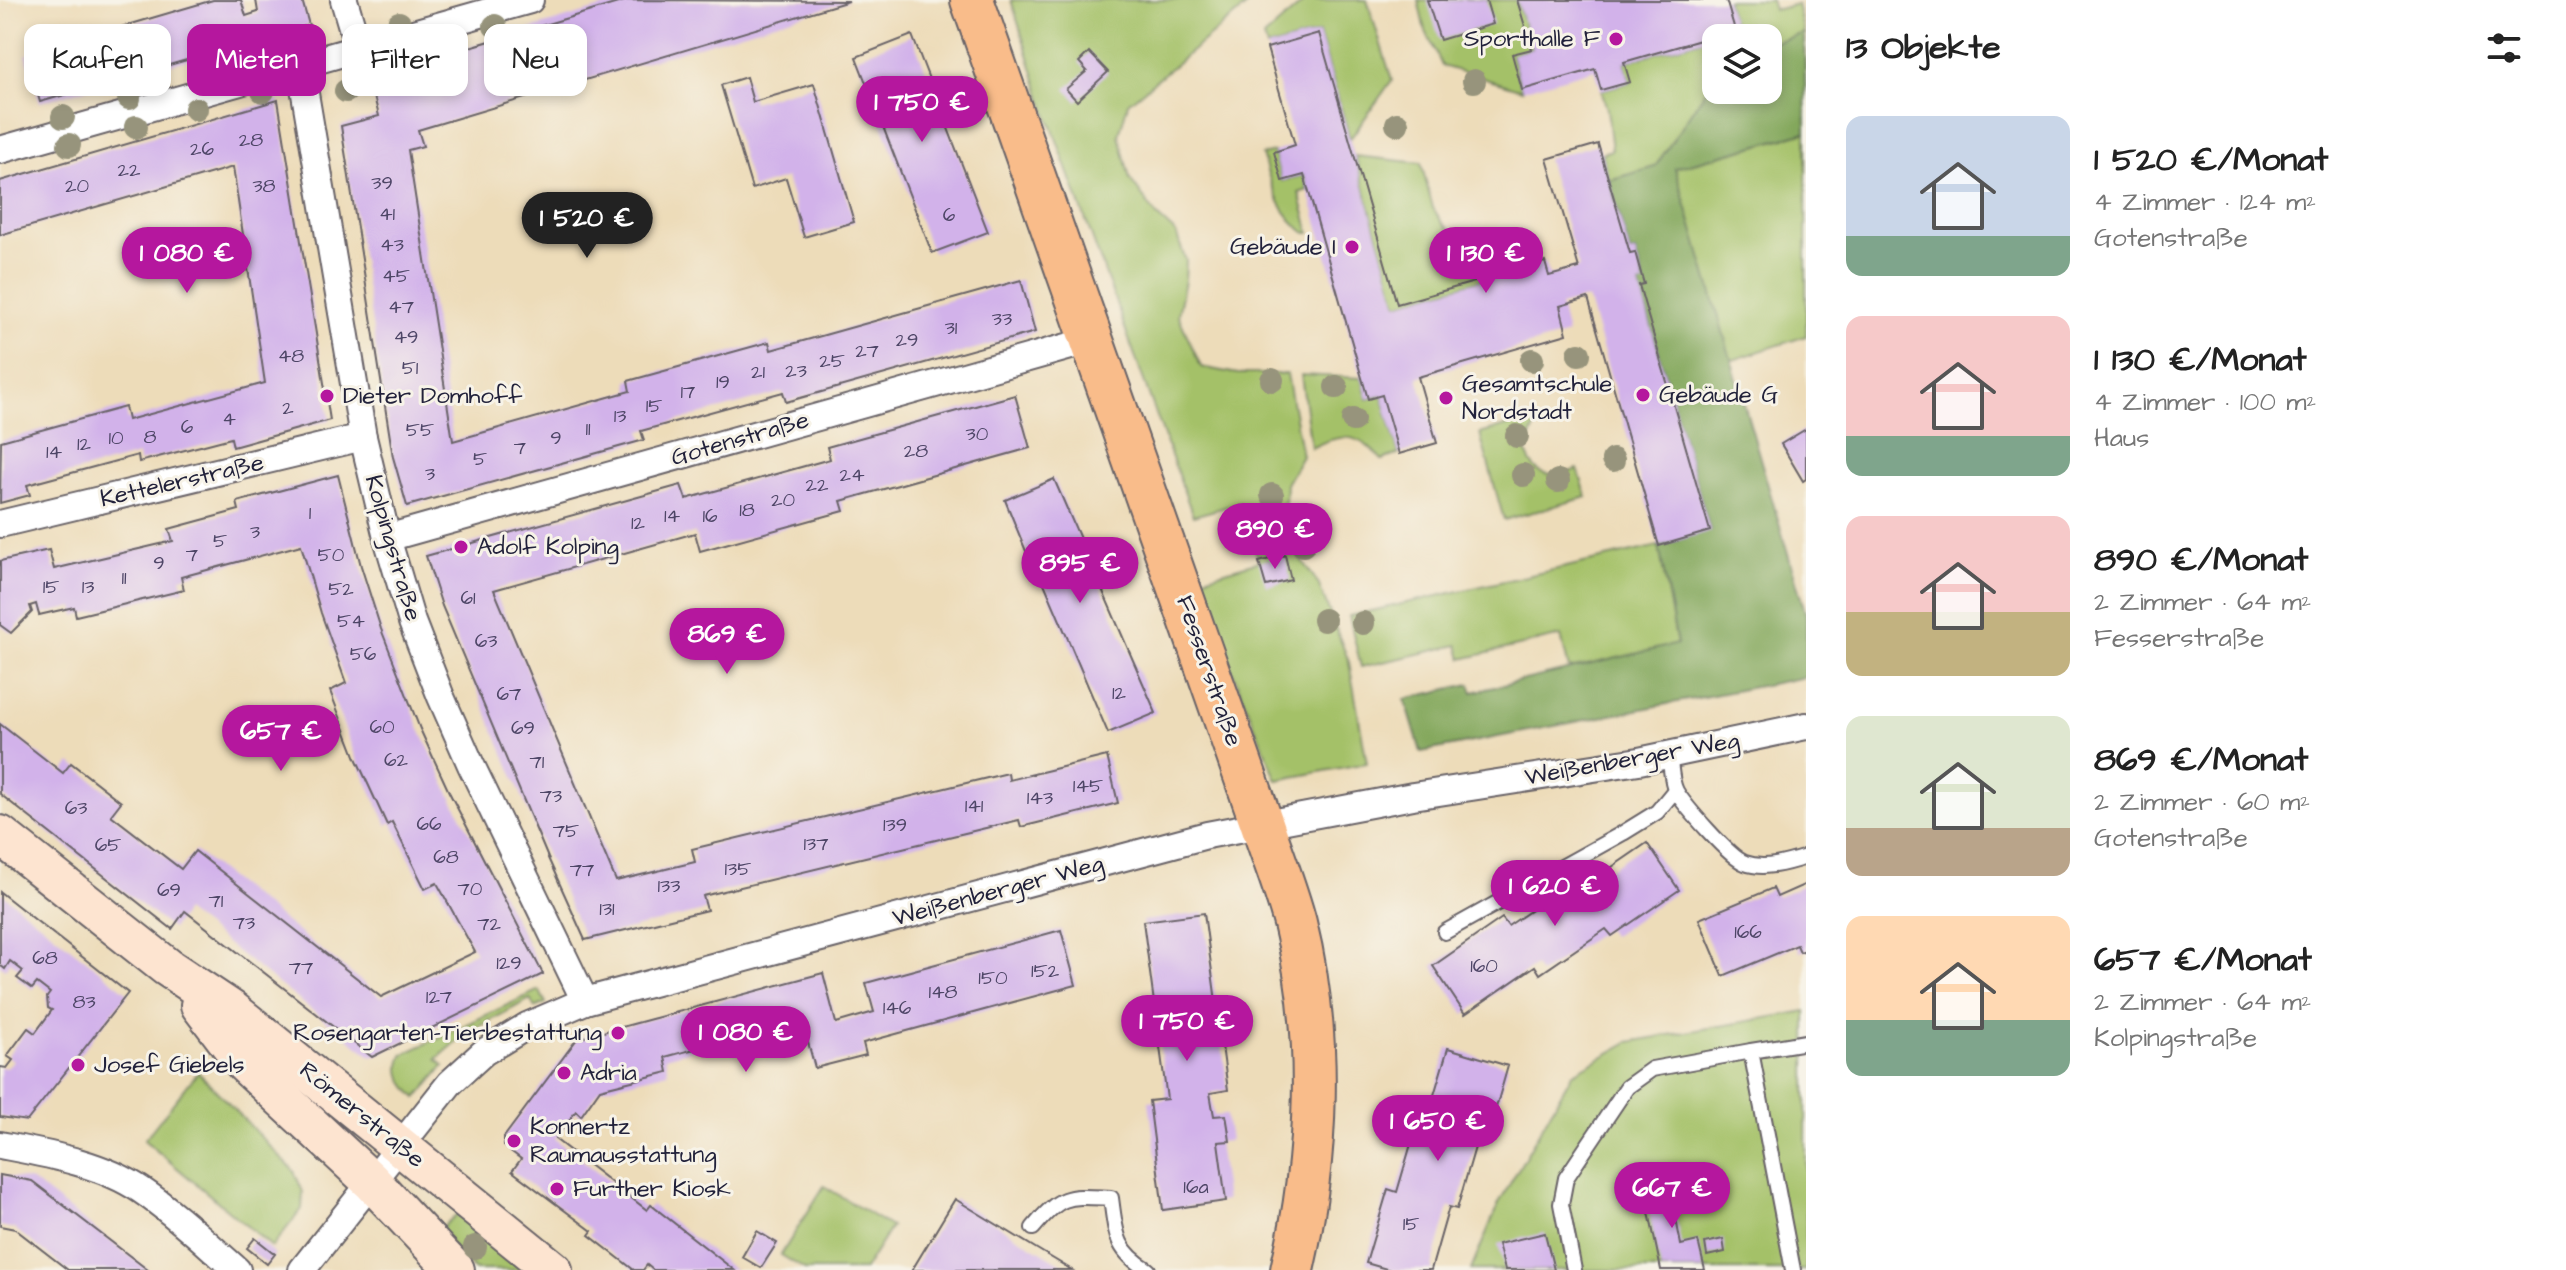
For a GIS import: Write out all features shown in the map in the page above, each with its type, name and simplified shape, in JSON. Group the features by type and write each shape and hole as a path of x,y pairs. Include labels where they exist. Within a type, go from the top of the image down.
{"main road":[{"name":"Fesserstraße","path":"972,0 1295,924 1307,983 1315,1048 1307,1179 1292,1270"}],"street":[{"path":"344,0 351,24"},
{"path":"442,24 530,0"},
{"path":"0,150 188,96"},
{"name":"Kolpingstraße","path":"305,96 363,437 387,538 412,622 447,711 585,1001"},
{"name":"Gotenstraße","path":"387,538 1092,340"},
{"name":"Kettelerstraße","path":"0,524 363,437"},
{"name":"Weißenberger Weg","path":"302,1270 450,1083 484,1052 527,1026 585,1001 1207,835 1413,796 1669,754 1806,726"},
{"name":"Römerstraße","path":"0,835 167,967 233,1011 553,1270"},
{"name":"Römerstraße","path":"167,967 222,1031 245,1064 371,1181 455,1270"},
{"path":"0,1145 79,1163 130,1184 160,1205 237,1270"}],"lane":[{"path":"1669,754 1675,790 1730,853 1745,863 1780,865 1806,857"},
{"path":"1445,932 1623,833 1657,812 1675,790"},
{"path":"1574,1270 1561,1204 1566,1178 1627,1087 1652,1069 1806,1042"},
{"path":"1751,1051 1793,1270"},
{"path":"1033,1228 1057,1202 1066,1197 1111,1198 1119,1245 1125,1254 1148,1270"}],"green space":[{"path":"1011,0 1254,0 1128,103 1119,135 1130,179 1157,216 1176,233 1186,261 1178,315 1201,367 1238,374 1287,374 1302,456 1286,484 1285,503 1266,511 1318,583 1349,662 1367,763 1277,780 1195,580 1259,561 1240,503 1193,516 1043,102"},
{"path":"1306,0 1367,0 1392,80 1350,139 1319,33 1267,48 1264,37"},
{"path":"1418,0 1517,0 1532,49 1512,55 1522,90 1442,66 1424,27"},
{"path":"1726,0 1771,0 1774,10 1797,4 1804,33 1782,40 1782,24 1733,24"},
{"path":"1804,33 1806,132 1675,168 1806,615 1806,677 1421,752 1405,699 1470,684 1473,692 1677,644 1659,546 1710,530 1639,285 1644,283 1635,252 1630,253 1609,180 1655,167 1702,96 1702,104 1782,104 1782,40"},
{"path":"1702,40 1702,96 1655,167 1609,180 1601,153 1612,150 1607,109 1601,90 1630,82 1624,62"},
{"path":"1806,132 1806,336 1730,361 1675,168"},
{"path":"1274,152 1282,181 1304,175 1308,190 1299,193 1310,233 1297,226 1277,198 1262,155"},
{"path":"1355,156 1421,163 1433,208 1442,222 1495,276 1397,304"},
{"path":"1301,375 1362,378 1368,399 1382,395 1399,454 1382,460 1365,444 1350,438 1332,439 1311,448"},
{"path":"1533,418 1535,428 1525,448 1533,466 1552,475 1578,469 1587,497 1504,520 1480,434"},
{"path":"1659,546 1677,645 1569,669 1561,636 1462,659 1458,645 1361,667 1349,616"},
{"path":"539,990 546,1003 535,1008 530,999 467,1033 437,1059 444,1066 417,1098 408,1088 400,1072 404,1054"},
{"path":"1806,1011 1806,1270 1471,1270 1499,1203 1572,1074 1629,1042"},
{"path":"198,1072 294,1171 303,1192 302,1209 272,1247 144,1140"},
{"path":"824,1186 891,1227 864,1270 806,1270 781,1255"},
{"path":"457,1214 530,1270 475,1270 438,1231"}],"building":[{"path":"213,0 241,0 246,16 258,12 256,0 302,0 309,24 187,24 187,60 171,65 171,24 131,24"},
{"path":"628,0 849,1 587,79 587,24 547,24"},
{"path":"1427,0 1486,0 1493,24 1440,40"},
{"name":"Sporthalle F","path":"1517,0 1726,0 1733,24 1702,24 1702,40 1624,62 1630,82 1601,90 1595,69 1522,90 1512,54 1532,49"},
{"path":"1319,33 1397,304 1545,262 1549,276 1579,268 1547,159 1598,144 1630,253 1635,252 1644,284 1639,285 1710,531 1659,546 1588,298 1560,306 1567,334 1418,377 1437,443 1399,454 1382,395 1368,399 1304,175 1282,181 1274,152 1295,145 1267,48"},
{"path":"912,35 988,232 932,253 856,57"},
{"path":"484,43 484,96 532,96 418,130 423,146 408,150 453,441 630,391 628,381 769,342 771,350 1021,280 1035,332 786,402 783,392 641,431 644,440 407,506 393,457 341,126 379,116 374,96 468,96 468,48"},
{"path":"1089,52 1108,72 1077,101 1066,89 1087,71 1079,62"},
{"path":"746,77 753,102 814,84 854,222 804,237 786,178 752,189 721,85"},
{"path":"38,96 61,96 40,102"},
{"path":"278,100 330,420 233,447 231,438 139,462 138,455 27,485 30,495 0,503 1,441 125,407 128,420 265,383 233,167 0,235 0,181"},
{"path":"1015,395 1030,448 841,501 844,511 700,551 695,533 494,590 616,881 695,862 692,849 1008,773 1009,780 1107,756 1118,803 1021,827 1019,820 703,896 707,910 585,940 442,606 426,556 681,485 686,499 830,459 827,447"},
{"path":"1806,429 1806,479 1803,481 1781,444"},
{"path":"338,475 381,629 420,729 543,974 372,1057 185,911 172,929 0,794 0,724 63,773 71,763 121,802 111,815 181,869 195,851 381,997 475,952 437,883 425,889 392,822 387,825 356,758 330,691 346,683 301,545 181,577 184,590 76,616 74,607 39,615 36,604 30,606 32,612 11,633 0,625 0,561 49,550 54,569 173,541 169,529 239,510 237,502"},
{"path":"1054,479 1156,713 1108,733 1005,500"},
{"path":"1285,555 1291,580 1266,586 1259,562"},
{"path":"1647,843 1679,890 1612,936 1606,929 1540,974 1535,966 1465,1014 1433,966 1502,918 1508,926 1574,881 1580,889"},
{"path":"1806,884 1806,950 1800,952 1797,945 1723,976 1699,919 1773,888 1777,897"},
{"path":"0,892 128,993 27,1121 0,1117 0,1067 7,1068 13,1060 7,1056 28,1028 35,1033 52,1010 48,1008 47,997 50,993 37,983 32,989 17,978 23,971 10,961 5,969 0,965"},
{"path":"1204,913 1228,1090 1210,1093 1214,1116 1226,1115 1228,1127 1230,1141 1218,1142 1226,1201 1163,1210 1149,1101 1167,1099 1143,921"},
{"path":"1061,930 1076,985 863,1043 866,1055 815,1068 802,1020 665,1057 668,1072 600,1089 581,1116 576,1111 555,1139 647,1210 651,1205 734,1270 653,1270 647,1265 643,1270 634,1270 589,1235 592,1231 512,1171 521,1159 504,1146 504,1137 577,1039 823,973 836,1023 874,1012 866,983"},
{"path":"1448,1048 1508,1066 1487,1139 1478,1137 1457,1209 1449,1207 1431,1270 1390,1270 1366,1263 1388,1189 1397,1192 1418,1120 1426,1122"},
{"path":"0,1175 32,1181 148,1270 68,1270 15,1229 0,1226"},
{"path":"1687,1184 1691,1205 1674,1208 1681,1245 1698,1241 1705,1270 1661,1270 1645,1193"},
{"path":"955,1199 1037,1249 1072,1270 912,1270"},
{"path":"757,1231 777,1243 761,1268 742,1257"},
{"path":"1545,1233 1554,1270 1505,1270 1498,1244"},
{"path":"255,1238 275,1254 267,1264 247,1248"},
{"path":"1723,1239 1725,1252 1707,1256 1705,1243"}],"place":[{"name":"Sporthalle F","path":"1616,39"},
{"name":"Gebäude I","path":"1352,247"},
{"name":"Gebäude G","path":"1643,395"},
{"name":"Dieter Domhoff","path":"327,396"},
{"name":"Gesamtschule Nordstadt","path":"1446,398"},
{"name":"Adolf Kolping","path":"461,547"},
{"name":"Rosengarten-Tierbestattung","path":"618,1033"},
{"name":"Josef Giebels","path":"78,1065"},
{"name":"Adria","path":"564,1073"},
{"name":"Konnertz Raumausstattung","path":"514,1141"},
{"name":"Further Kiosk","path":"557,1189"}]}
